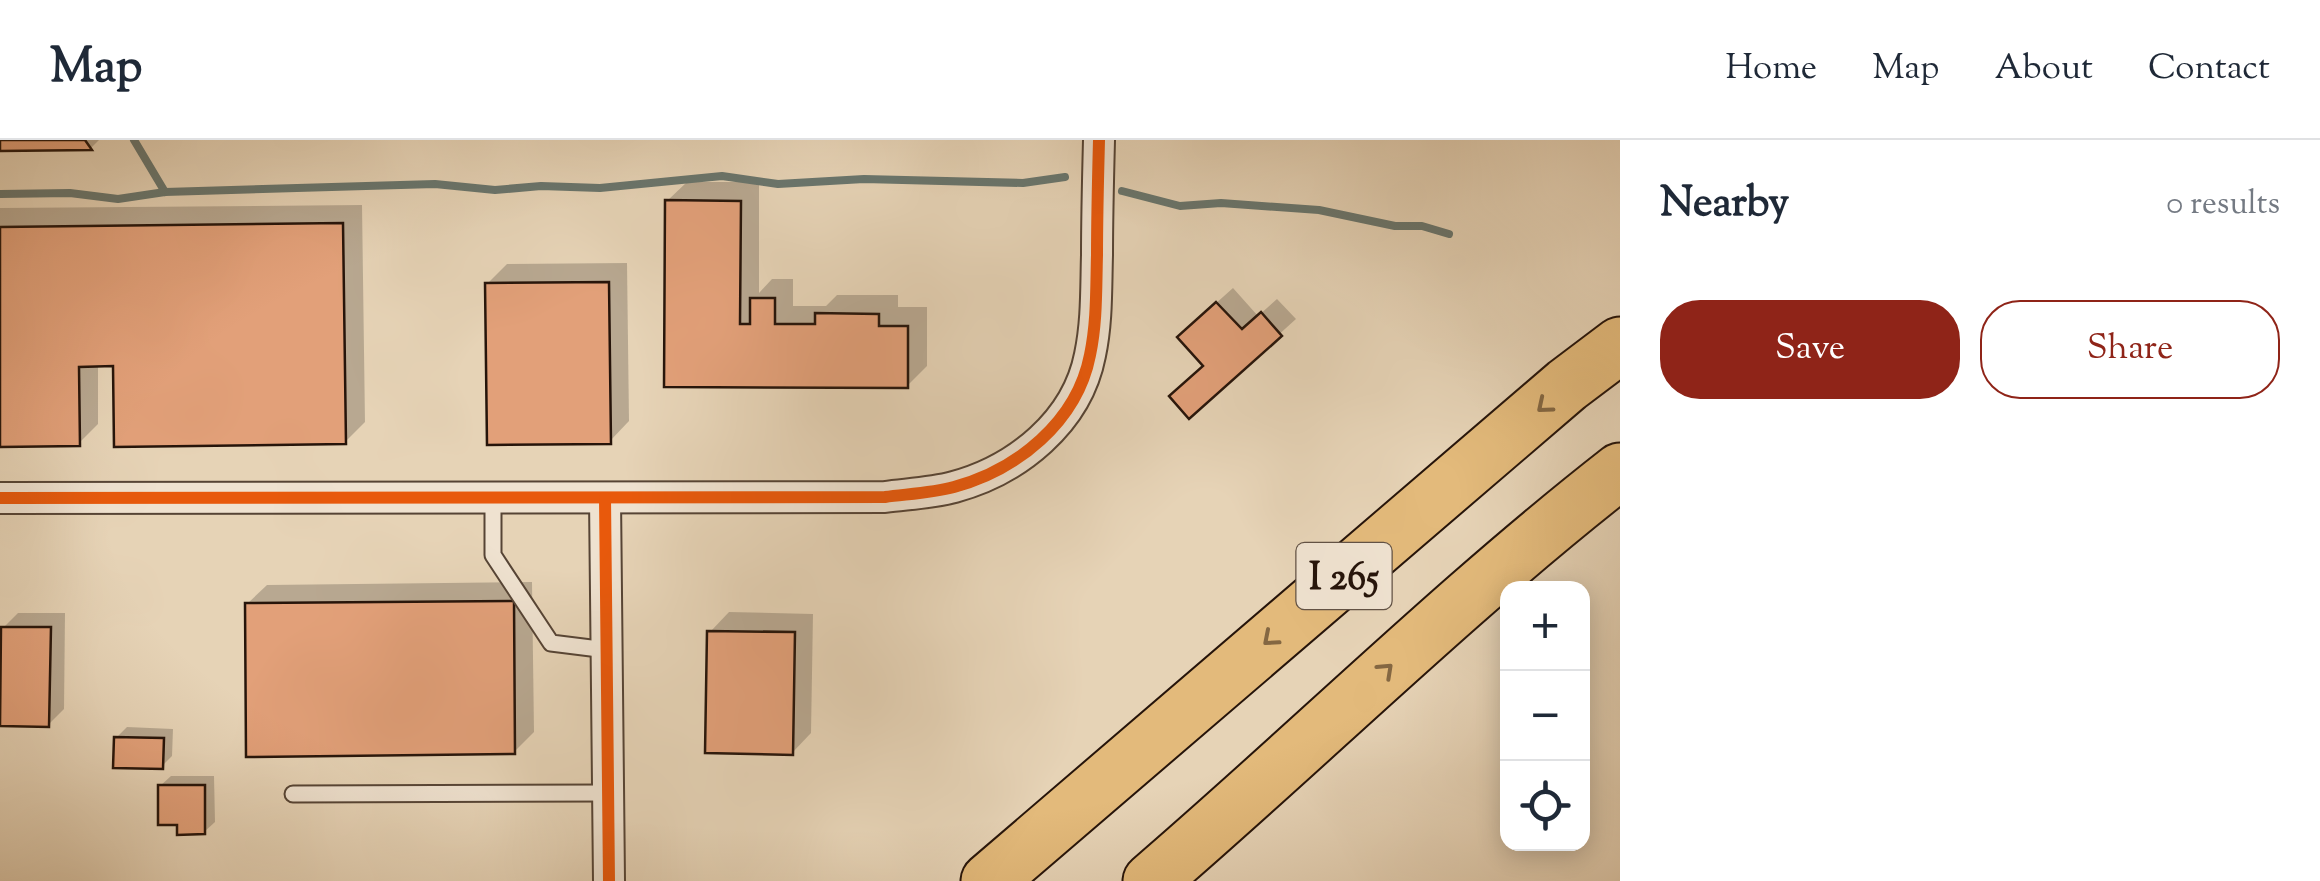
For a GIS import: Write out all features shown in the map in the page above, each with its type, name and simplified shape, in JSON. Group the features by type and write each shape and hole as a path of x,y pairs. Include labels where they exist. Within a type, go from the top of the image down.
{"highway":[{"name":"I 265","path":"989,881 1567,385 1620,345"},
{"name":"I 265","path":"1151,881 1426,634 1620,471"}],"street":[{"path":"0,498 885,497 952,488 1012,462 1038,443 1061,419 1078,389 1090,359 1095,323 1099,140"},
{"path":"605,498 609,881"}],"lane":[{"path":"493,498 493,555 551,643 607,650"},
{"path":"293,794 608,794"}],"building":[{"path":"0,140 85,140 92,150 0,151"},
{"path":"665,200 741,201 740,324 750,324 750,298 775,298 775,324 815,324 815,313 879,314 879,326 908,326 908,388 664,387"},
{"path":"343,223 346,444 114,447 113,366 79,367 80,446 0,447 0,227"},
{"path":"609,282 611,444 487,445 485,283"},
{"path":"1216,302 1242,329 1261,312 1282,336 1189,419 1169,396 1203,366 1177,337"},
{"path":"514,601 515,754 246,757 245,603"},
{"path":"1,627 51,627 49,727 0,726"},
{"path":"707,631 795,632 793,755 705,753"},
{"path":"114,737 164,738 163,769 113,768"},
{"path":"158,785 205,785 205,834 177,835 177,825 158,825"}],"waterway":[{"path":"134,140 165,192"},
{"path":"0,194 70,193 118,199 165,192 435,184 495,190 541,186 600,188 722,176 778,184 864,179 1023,183 1065,177"},
{"path":"1122,191 1180,206 1221,203 1319,210 1449,234"}],"cycle path":[{"path":"0,498 885,497 954,487 1000,469 1041,440 1072,402 1083,379 1095,318 1099,140"},
{"path":"605,498 609,881"}]}
